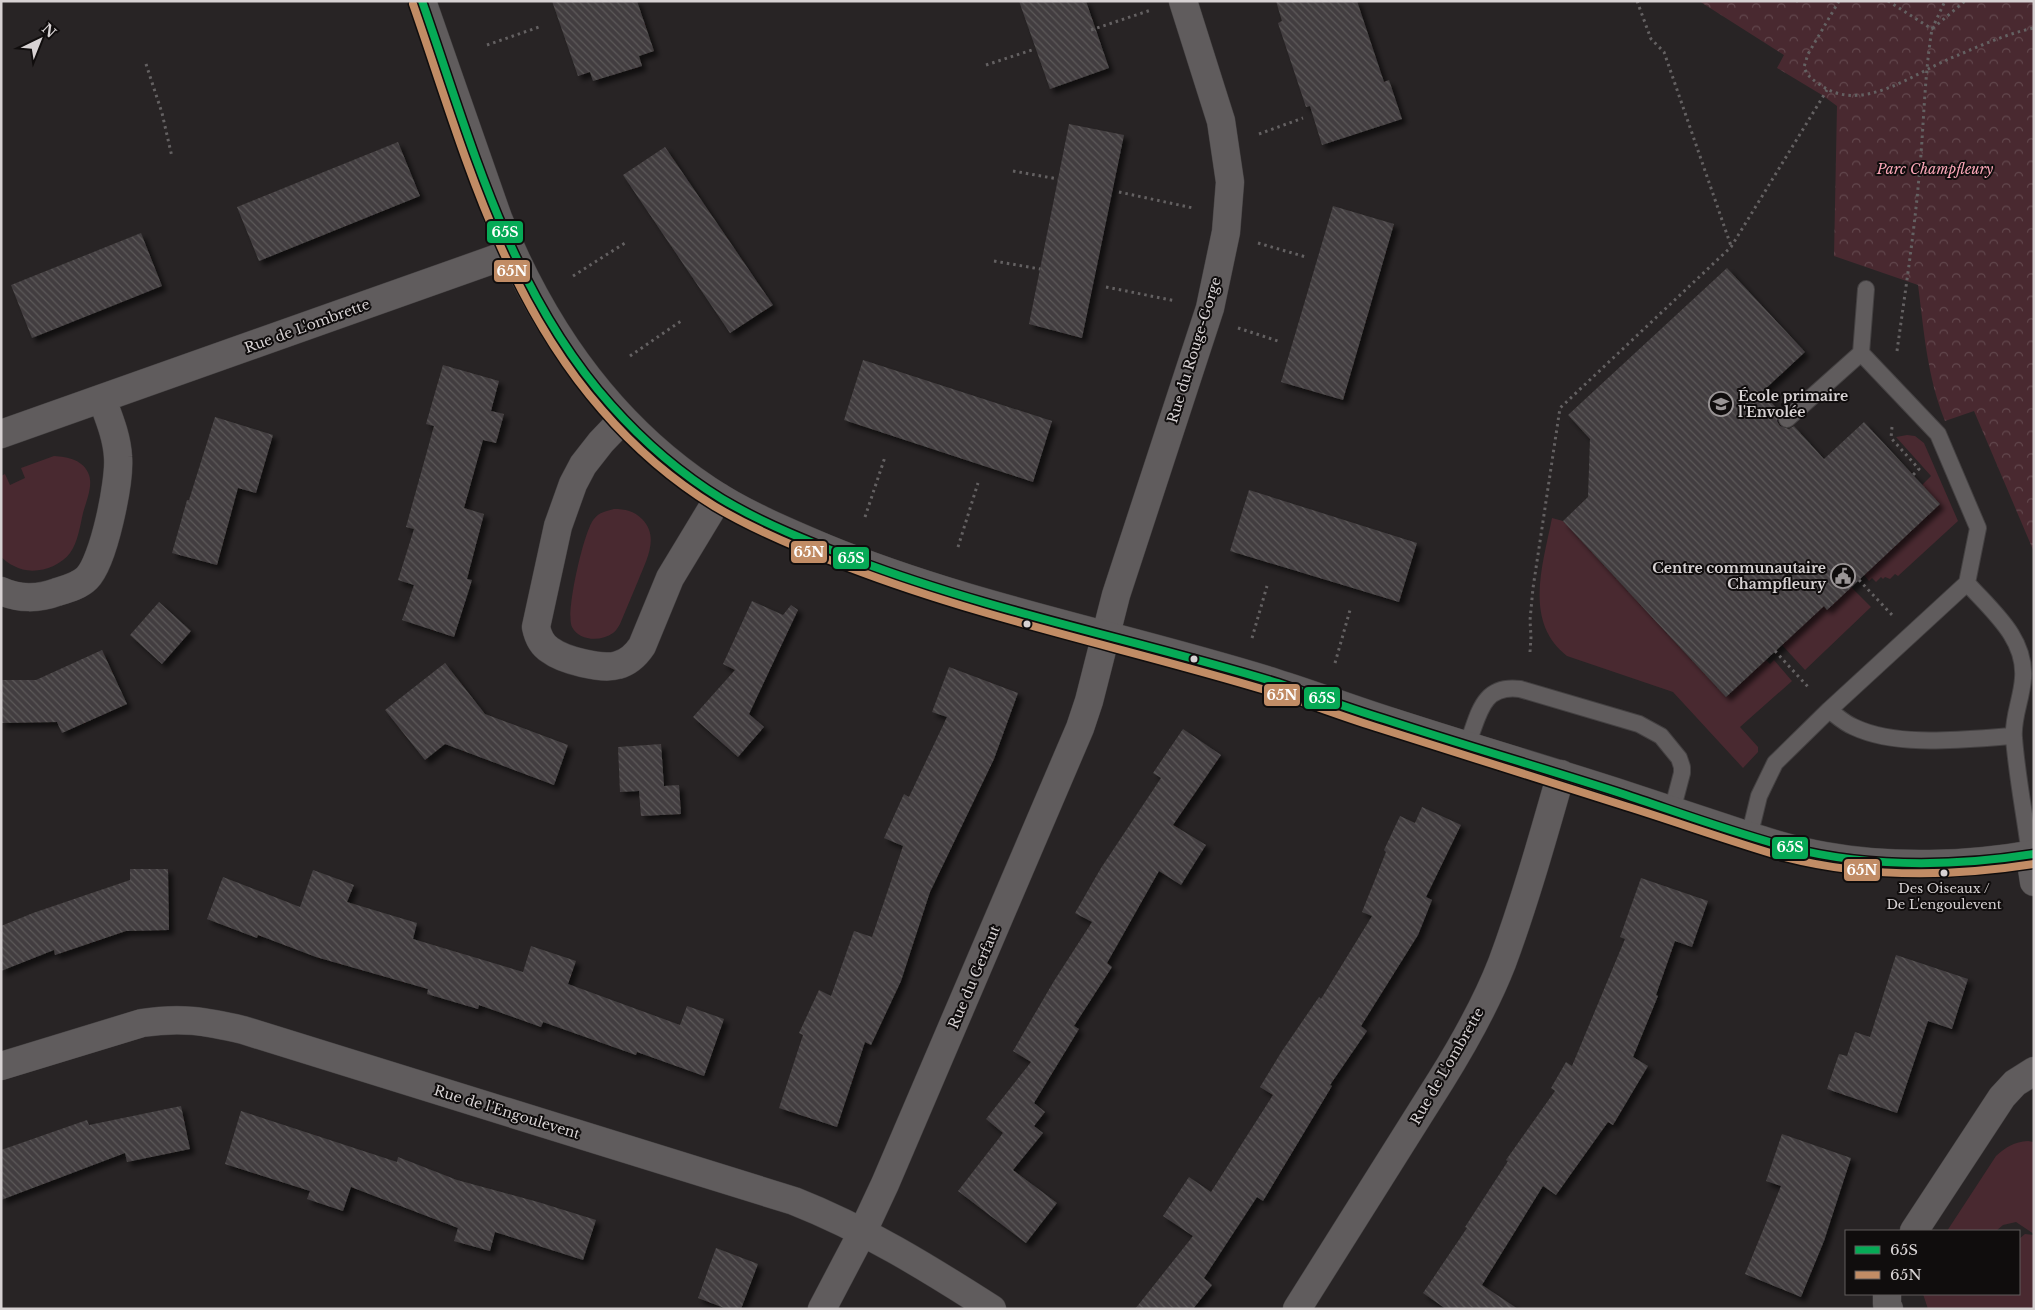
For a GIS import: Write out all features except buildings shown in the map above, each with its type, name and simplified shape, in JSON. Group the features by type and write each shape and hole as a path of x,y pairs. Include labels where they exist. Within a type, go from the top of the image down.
{"street":[{"path":"422,1 512,253 540,307 570,355 623,419 662,456 719,497 788,533 854,560 946,591 1259,677 1561,774 1749,837 1810,853 1877,863 1936,863 2032,855 2034,882"},
{"name":"Rue du Rouge-Gorge","path":"1105,636 1116,595 1210,308 1226,232 1230,182 1221,121 1183,1"},
{"name":"Rue de L'ombrette","path":"1,434 512,253"},
{"path":"1,591 29,597 51,594 84,581 95,567 110,512 118,470 117,444 102,398"},
{"path":"623,419 600,442 583,465 566,501 558,526 536,627 538,637 550,650 596,666 606,667 622,664 636,655 642,646 677,564 719,497"},
{"name":"Rue du Gerfaut","path":"822,1309 863,1231 885,1184 1080,728 1090,702 1105,636"},
{"name":"Rue de L'ombrette","path":"1297,1309 1461,1047 1492,985 1502,962 1535,863 1561,774"},
{"name":"Rue de l'Engoulevent","path":"1,1066 142,1023 165,1020 205,1021 243,1030 794,1201 863,1231 992,1309"},
{"path":"1915,1230 2002,1097 2015,1082 2034,1071"},
{"path":"1887,1295 1889,1309"}],"lane":[{"path":"1787,419 1861,353 1866,290"},
{"path":"1749,837 1759,796 1776,763 1829,710 1967,583 1978,528 1938,434 1861,353"},
{"path":"1967,583 2009,630 2017,643 2022,658 2023,677 2013,736 2032,855"},
{"path":"1467,745 1486,700 1492,694 1509,688 1638,724 1661,736 1679,758 1682,773 1672,811"},
{"path":"1829,710 1856,728 1911,740 1943,741 2013,736"}],"path":[{"path":"1637,1 1651,39 1664,52 1731,247"},
{"path":"1839,1 1804,64 1809,77 1827,90 1843,96 1875,92 1898,85 1926,69 1998,39 2034,28"},
{"path":"1888,1 1932,29"},
{"path":"1893,386 1919,179 1926,69 1932,29 1945,1"},
{"path":"1932,29 1965,1"},
{"path":"1090,30 1151,10"},
{"path":"487,45 540,27"},
{"path":"986,65 1035,49"},
{"path":"146,64 162,113 172,157"},
{"path":"1530,652 1530,620 1560,408 1731,247 1822,95 1827,90"},
{"path":"1258,134 1303,118"},
{"path":"1013,171 1058,179"},
{"path":"1118,192 1193,208"},
{"path":"1258,242 1306,257"},
{"path":"573,276 625,243"},
{"path":"994,261 1040,269"},
{"path":"1106,286 1177,301"},
{"path":"630,356 681,321"},
{"path":"1238,328 1278,341"},
{"path":"1892,438 1919,469 1913,475"},
{"path":"865,517 885,457"},
{"path":"958,548 978,483"},
{"path":"1859,580 1878,600"},
{"path":"1252,638 1267,586"},
{"path":"1334,662 1350,610"},
{"path":"1775,651 1798,676"}],"green space":[{"name":"Parc Champfleury","path":"1699,1 2034,1 2034,552 1974,411 1945,421 1930,370 1918,285 1834,256 1837,106 1777,68 1784,55"},
{"path":"1915,436 1924,443 1958,521 1898,576 1895,574 1890,579 1885,577 1883,579 1881,577 1876,582 1872,578 1869,581 1864,575 1940,504 1922,485 1931,476 1896,437"},
{"path":"54,456 75,460 87,470 89,475 90,489 78,534 70,553 59,563 44,569 21,569 1,557 1,476 5,474 10,485 25,478 21,468"},
{"path":"614,509 629,511 642,519 650,533 650,549 618,628 608,636 591,639 575,632 572,627 571,606 573,590 590,526 598,515"},
{"path":"1552,518 1563,521 1726,697 1766,660 1770,664 1774,660 1792,681 1740,727 1758,747 1758,752 1743,768 1673,692 1567,656 1553,642 1545,627 1541,610 1540,592 1544,554"},
{"path":"1851,587 1871,607 1805,670 1782,645 1800,628 1808,590 1827,610"},
{"path":"2019,1142 2034,1142 2034,1234 2016,1222 2003,1225 1997,1230 1948,1230 1996,1156"},
{"path":"2025,1234 2034,1235 2034,1309 1928,1309 1923,1295 2020,1295 2020,1238"}],"transit line":[{"name":"65S","path":"422,1 476,160 519,264 545,313 576,361 611,405 636,431 692,479 738,508 771,525 856,560 960,595 1278,683 1371,715 1787,847 1848,859 1910,863 1972,861 2034,854"},
{"name":"65N","path":"413,4 449,111 488,217 511,268 537,318 567,365 602,410 627,437 683,485 730,515 796,547 900,586 1006,619 1272,692 1366,724 1784,857 1846,869 1909,873 1971,871 2034,864"}],"place":[{"name":"École primaire l'Envolée","path":"1721,404"},
{"name":"Centre communautaire Champfleury","path":"1843,576"},
{"name":"Des Oiseaux / De L'engoulevent","path":"1944,873"}]}
